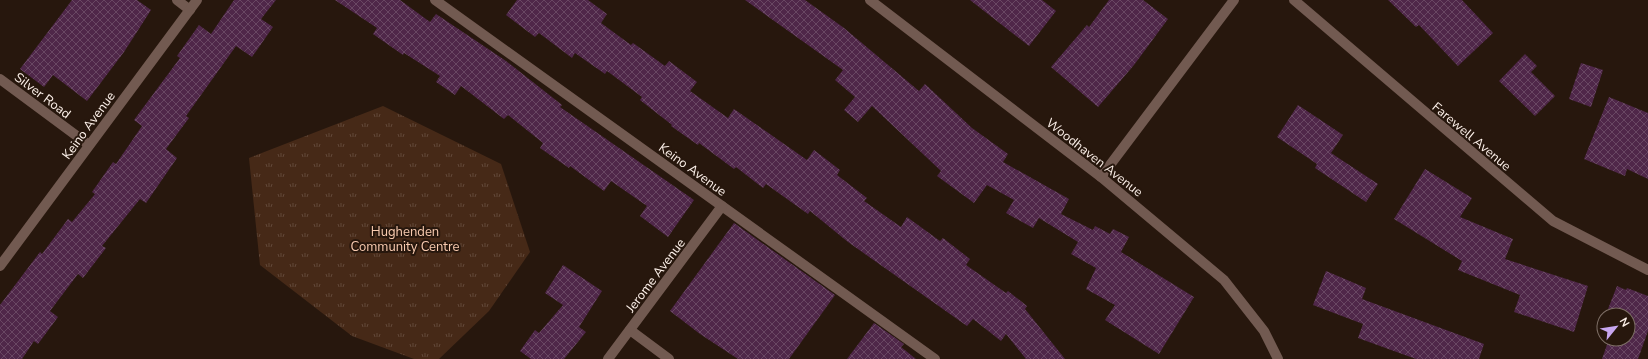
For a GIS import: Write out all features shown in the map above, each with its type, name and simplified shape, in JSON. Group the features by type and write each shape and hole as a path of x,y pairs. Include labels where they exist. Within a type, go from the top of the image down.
{"street":[{"path":"177,0 190,10"},
{"name":"Keino Avenue","path":"0,266 197,0"},
{"name":"Keino Avenue","path":"435,0 935,359"},
{"name":"Woodhaven Avenue","path":"870,0 1101,177 1224,280 1264,331 1278,359"},
{"path":"1101,177 1234,0"},
{"name":"Farewell Avenue","path":"1294,0 1553,222 1648,270"},
{"name":"Silver Road","path":"0,79 90,146"},
{"name":"Jerome Avenue","path":"608,359 722,206"},
{"path":"630,330 669,359"}],"green space":[{"name":"Hughenden Community Centre","path":"383,106 501,164 530,252 489,311 439,359 414,359 352,336 260,265 249,158"}],"building":[{"path":"72,0 137,0 151,10 124,52 87,101 53,75 44,87 20,69"},
{"path":"234,0 276,0 261,19 273,27 252,57 236,46 186,116 189,118 166,149 177,158 146,203 140,199 102,246 106,248 83,278 78,274 50,311 58,317 38,344 34,341 22,359 0,359 0,305 40,252 42,254 68,219 72,222 95,194 92,192 113,162 116,164 142,126 134,120 180,58 177,56 199,25 211,34"},
{"path":"335,0 400,0 430,22 436,14 506,61 562,105 560,107 694,200 668,237 640,216 647,206 611,181 604,191 570,166 569,168 540,148 543,143 508,115 504,119 461,86 455,95 436,82 440,76 404,53 403,55 373,34 377,28"},
{"path":"517,0 588,0 607,14 601,23 631,45 633,43 665,66 669,61 697,82 690,91 728,118 734,109 807,160 814,150 840,170 837,175 867,198 864,201 901,227 907,217 940,241 943,238 970,259 966,265 1006,293 1008,291 1027,306 1025,309 1065,359 1026,359 1006,334 1001,341 973,319 967,326 848,242 810,211 808,214 766,184 763,188 736,167 734,169 699,143 698,145 671,126 672,125 640,100 642,97 607,71 605,74 575,53 572,58 539,33 535,37 506,15"},
{"path":"745,0 805,0 844,28 919,91 925,84 972,128 1008,154 1003,162 1069,199 1061,214 1093,230 1095,226 1110,234 1113,229 1129,237 1121,252 1194,297 1159,354 1105,320 1115,305 1086,289 1096,268 1071,254 1078,242 1039,218 1033,228 1006,213 1014,200 987,185 974,203 937,176 941,171 872,106 858,122 844,110 855,97 835,80 843,70"},
{"path":"970,0 1042,0 1056,11 1029,46"},
{"path":"1109,0 1143,0 1168,19 1134,65 1098,107 1051,67 1087,25 1089,27"},
{"path":"1388,0 1462,0 1493,33 1458,66 1419,25 1416,27"},
{"path":"1525,54 1537,66 1531,72 1555,96 1535,116 1499,81"},
{"path":"1581,63 1603,70 1591,107 1569,99"},
{"path":"1609,97 1648,113 1648,179 1627,169 1625,176 1584,159"},
{"path":"1298,105 1343,135 1331,153 1378,184 1366,202 1315,168 1317,164 1277,137"},
{"path":"1425,169 1472,198 1460,217 1513,239 1505,259 1588,286 1574,332 1514,312 1520,295 1458,270 1462,261 1394,219"},
{"path":"734,223 835,295 789,359 738,359 700,334 670,311"},
{"path":"563,265 602,291 579,327 586,332 564,359 531,359 520,351 535,330 539,333 563,305 545,293"},
{"path":"1326,271 1366,288 1362,299 1484,344 1479,359 1416,359 1358,338 1363,324 1313,305"},
{"path":"1617,286 1648,296 1648,331 1638,359 1602,359 1606,347 1636,347 1636,307 1609,307"},
{"path":"874,323 904,344 901,347 916,359 847,359"}]}
